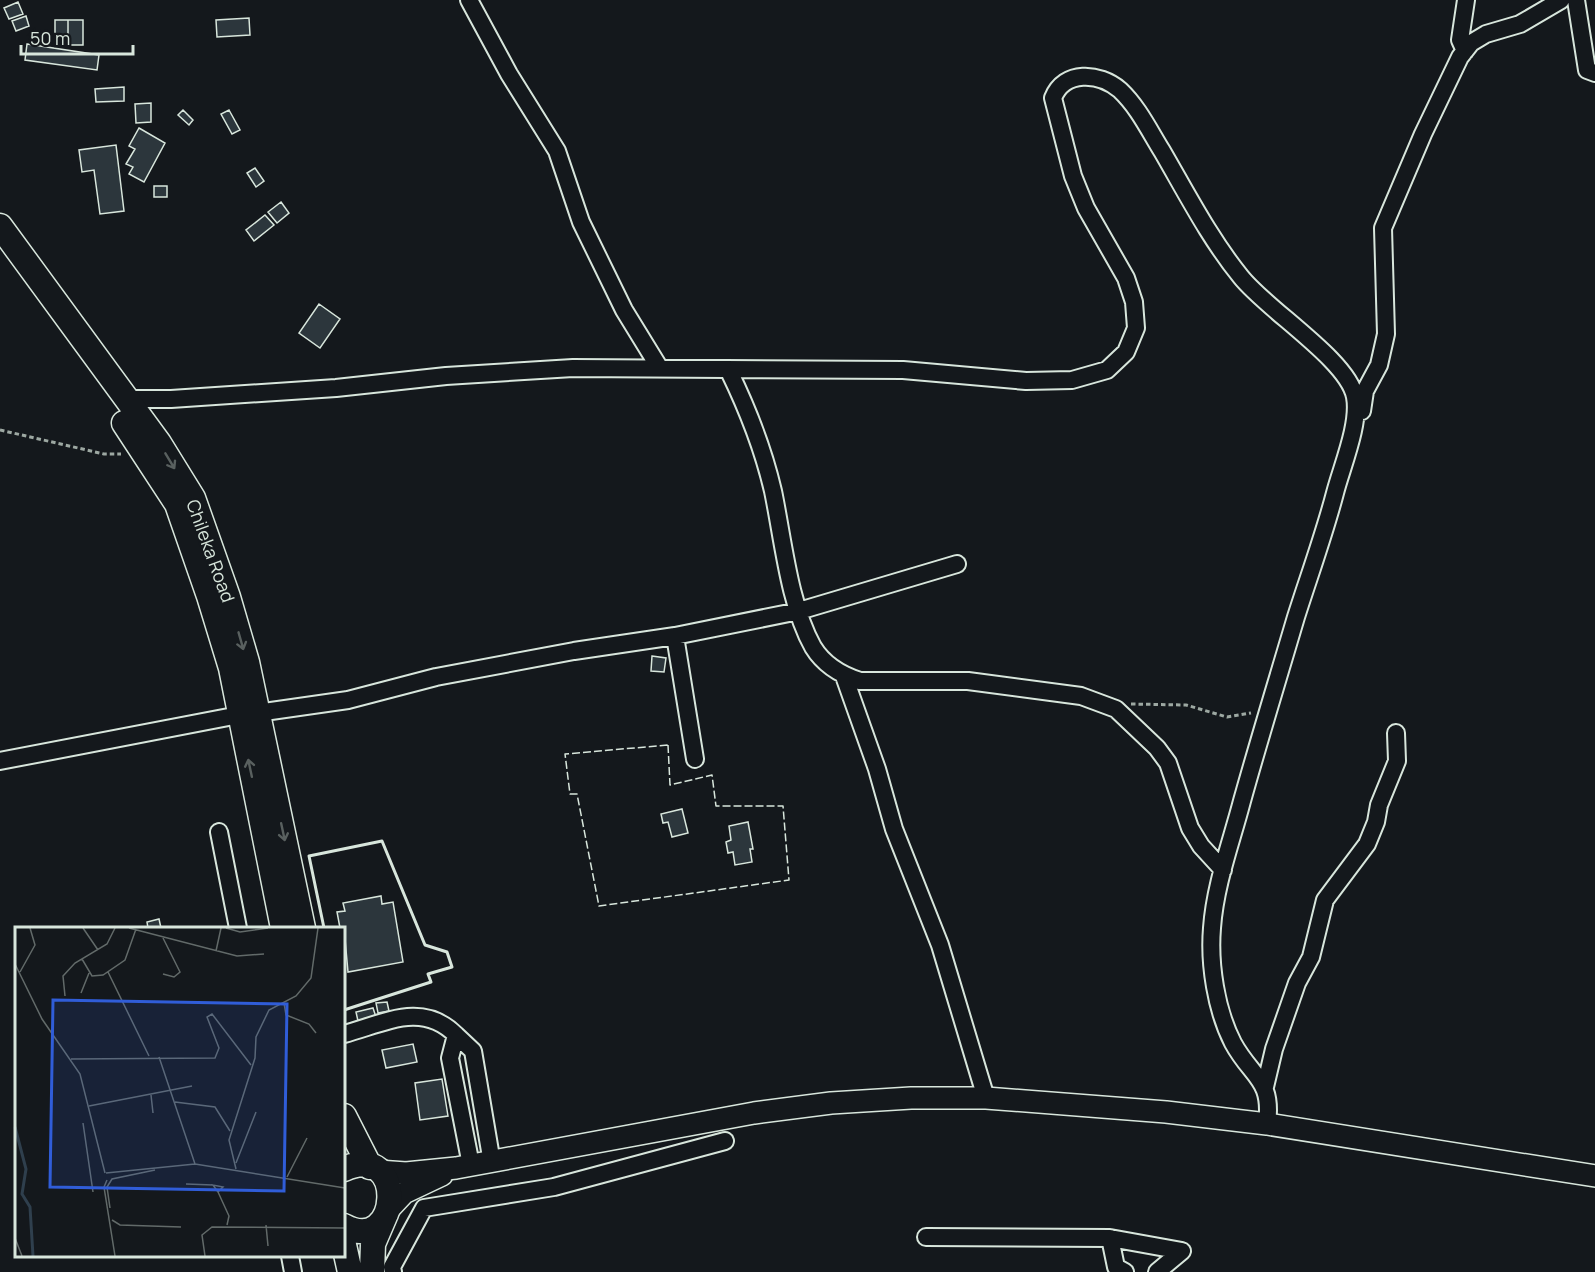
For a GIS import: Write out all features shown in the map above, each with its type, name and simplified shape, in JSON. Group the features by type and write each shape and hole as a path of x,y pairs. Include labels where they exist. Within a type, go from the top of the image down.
{"highway":[{"name":"Chileka Road","path":"0,226 159,443 193,498 228,597 283,927"},
{"path":"0,250 145,452 181,515 248,714"},
{"name":"Chileka Road","path":"248,714 303,927"},
{"path":"345,1118 374,1169 384,1177 391,1192 387,1213 374,1244 372,1272"},
{"path":"345,1169 354,1166 374,1169"},
{"path":"345,1226 364,1229 387,1213"},
{"path":"345,1250 350,1272"}],"main road":[{"path":"374,1169 406,1173 473,1165 754,1113 831,1103 911,1098 986,1098 1166,1112 1267,1124 1595,1176"},
{"path":"387,1213 404,1193 473,1165"}],"street":[{"path":"469,0 503,65 557,151 581,222 624,310 658,367"},
{"path":"1465,51 1460,40 1466,0"},
{"path":"1354,426 1362,414 1365,391 1379,365 1386,334 1383,228 1422,134 1471,43 1486,34 1520,24 1561,0"},
{"path":"1576,0 1587,70 1595,73"},
{"path":"127,399 171,399 326,389 507,371 658,367 729,370 903,369 1026,381 1072,381 1107,370 1126,352 1136,328 1134,303 1126,278 1091,218 1073,176 1053,98 1058,86 1071,78 1086,77 1104,80 1129,99 1232,267 1264,303 1339,367 1349,380 1356,406 1354,426 1325,533 1268,710 1223,870 1212,929 1213,963 1221,1009 1232,1041 1269,1096 1267,1124"},
{"path":"729,370 765,459 799,611 813,647 826,664 844,676 876,683 940,681 996,684 1081,696 1116,708 1157,748 1168,763 1190,828 1201,846 1223,870"},
{"path":"0,761 248,714 348,700 436,677 574,651 675,636 799,611 957,564"},
{"path":"675,636 695,759"},
{"path":"844,676 877,769 897,838 940,945 986,1098"},
{"path":"1265,1087 1274,1049 1297,983 1311,957 1325,900 1367,844 1376,822 1379,806 1397,761 1396,733"},
{"path":"219,832 238,927"},
{"path":"345,1034 418,1015 444,1023 472,1051 473,1165"},
{"path":"456,1035 450,1058 473,1165"},
{"path":"393,1272 392,1267 424,1208 554,1187 725,1142"},
{"path":"926,1236 1110,1238 1182,1251 1157,1272"},
{"path":"1110,1238 1116,1267 1125,1272"},
{"path":"290,1257 293,1272"}],"path":[{"path":"0,430 104,454 145,452"},
{"path":"1116,708 1136,702 1186,705 1227,717 1268,710"}],"building":[{"path":"18,2 23,14 9,19 4,8"},
{"path":"26,16 29,26 16,31 12,21"},
{"path":"249,18 250,35 217,37 216,20"},
{"path":"55,20 68,20 68,45 55,45"},
{"path":"68,20 83,20 83,45 68,45"},
{"path":"27,44 99,55 97,70 25,60"},
{"path":"124,87 124,101 96,102 95,89"},
{"path":"151,103 151,122 136,123 135,104"},
{"path":"183,110 193,120 189,125 178,115"},
{"path":"229,110 240,130 232,134 221,114"},
{"path":"139,128 165,143 144,182 129,174 133,167 126,164 135,149 129,146"},
{"path":"116,145 124,211 100,214 94,170 82,172 79,150"},
{"path":"255,168 264,181 256,187 247,173"},
{"path":"154,186 167,186 167,197 154,197"},
{"path":"281,202 289,213 277,223 268,212"},
{"path":"265,215 274,225 254,241 246,230"},
{"path":"319,304 340,319 320,348 299,333"},
{"path":"652,656 666,658 664,672 651,671"},
{"path":"682,809 688,833 672,837 668,822 663,823 661,814"},
{"path":"748,822 753,849 750,849 752,862 735,865 733,852 728,853 726,842 731,840 729,826"},
{"path":"381,896 382,904 393,902 403,962 348,972 345,927 340,927 337,912 345,911 343,903"},
{"path":"159,919 161,927 148,927 147,922"},
{"path":"387,1002 389,1011 378,1013 376,1003"},
{"path":"373,1008 376,1017 358,1021 356,1012"},
{"path":"413,1044 417,1062 386,1068 382,1050"},
{"path":"442,1079 448,1116 420,1120 415,1083"}],"fence":[{"path":"668,745 670,785 712,775 716,806 783,806 789,880 599,906 577,794 570,794 565,754 668,745"}],"wall":[{"path":"324,927 309,856 382,841 425,945 447,952 452,967 428,974 431,982 345,1010"}]}
